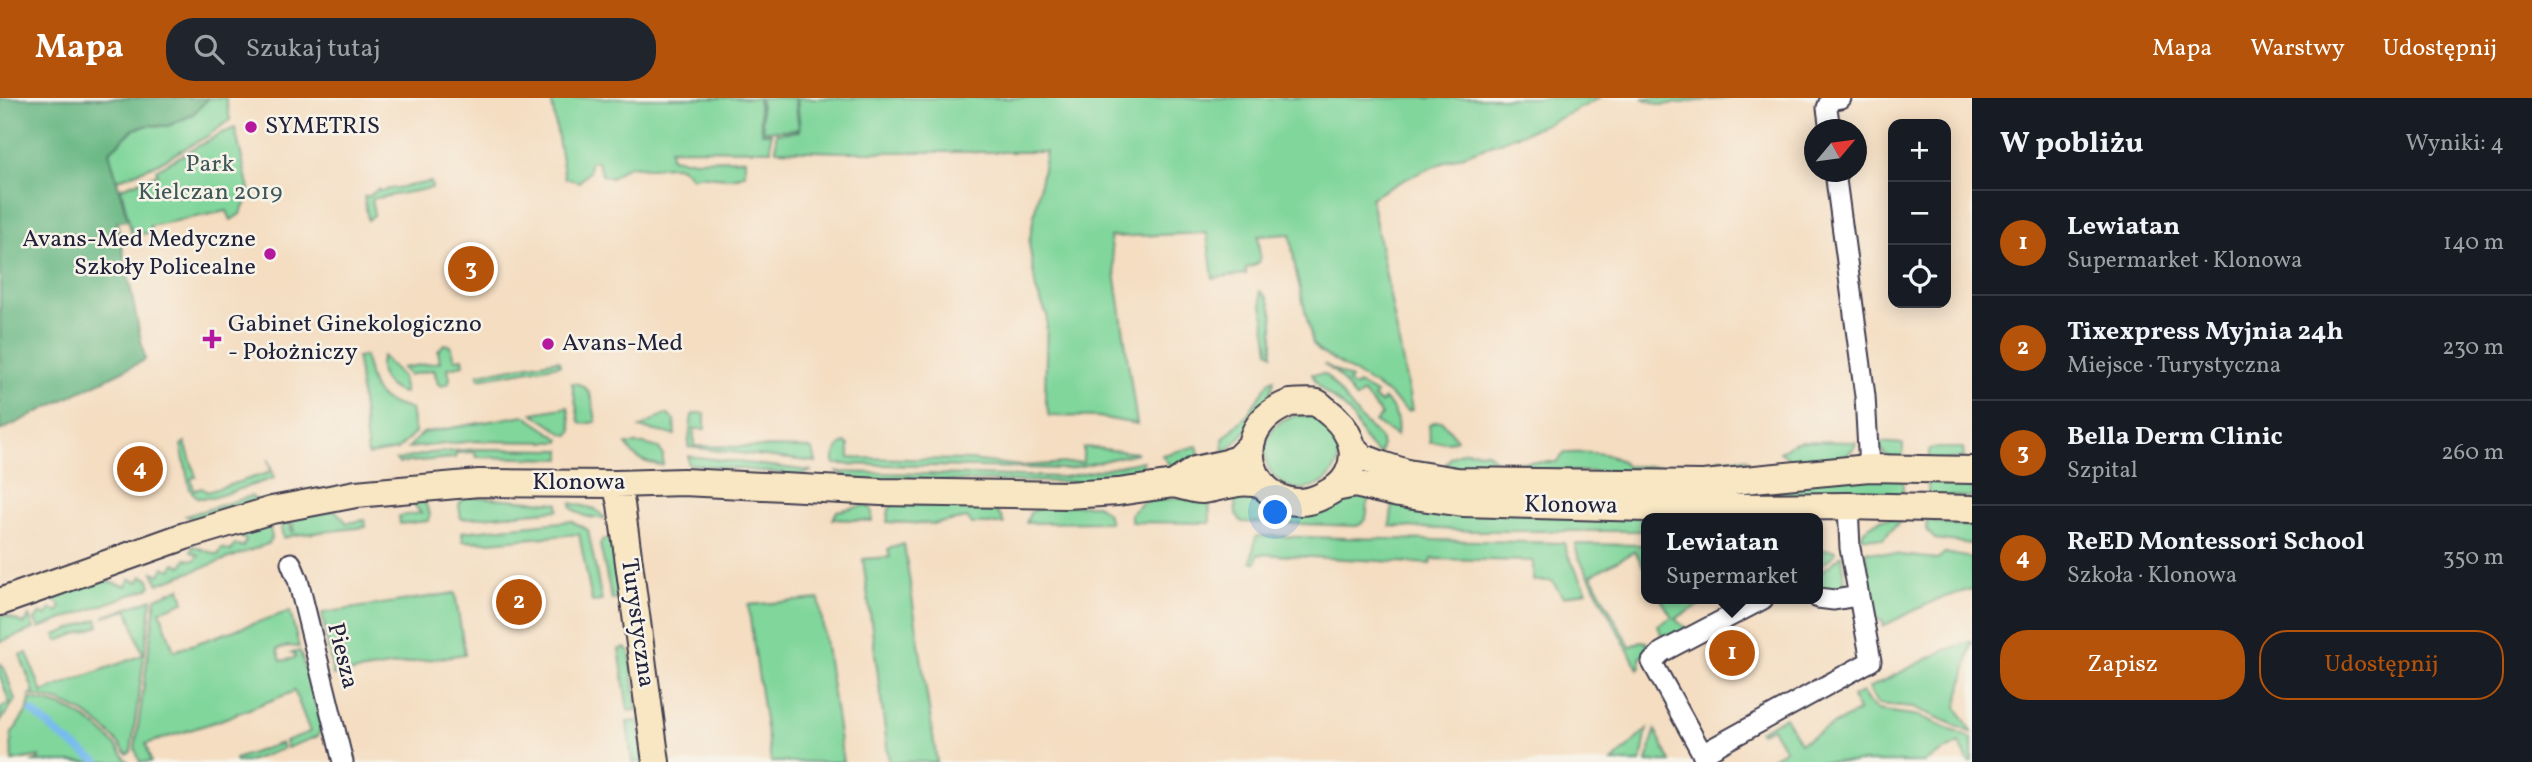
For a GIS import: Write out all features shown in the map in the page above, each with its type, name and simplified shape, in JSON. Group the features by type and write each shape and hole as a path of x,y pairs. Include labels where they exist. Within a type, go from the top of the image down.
{"street":[{"path":"1828,119 1827,108 1830,100 1841,98"},
{"path":"1836,182 1865,396 1868,468"},
{"path":"1174,484 1195,470 1238,458 1249,447 1264,419 1276,409 1290,403 1317,403 1334,416 1346,431 1353,448 1352,463 1340,487 1317,499 1296,502 1283,499 1263,485 1252,467 1249,447"},
{"name":"Klonowa","path":"1353,448 1362,457 1382,466 1457,481 1703,484 1868,468 1972,470"},
{"name":"Klonowa","path":"0,602 185,536 272,510 356,494 454,484 683,482 875,491 1066,495 1118,492 1174,484"},
{"path":"1174,484 1201,490 1235,482 1263,485"},
{"name":"Turystyczna","path":"616,484 621,504 656,762"},
{"name":"Klonowa","path":"1340,487 1355,484 1399,495 1463,503 1648,508 1848,506 1972,509"},
{"path":"1753,604 1661,652 1652,662 1705,758 1782,710 1871,661 1850,548 1848,506"},
{"name":"Piesza","path":"291,563 298,580 343,762"},
{"path":"1823,599 1858,596"}],"green space":[{"path":"0,98 209,98 192,115 168,126 150,125 134,129 109,152 128,220 117,222 145,360 0,431"},
{"name":"Park Kielczan 2019","path":"209,98 226,98 230,120 206,137 155,165 117,180 109,152 134,129 150,125 168,126 192,115"},
{"path":"551,98 758,98 762,133 771,133 771,150 670,149 671,158 686,160 745,159 745,174 737,177 692,178 678,167 628,166 611,178 602,175 597,161 590,162 589,172 579,182 565,178"},
{"path":"760,98 795,98 799,129 763,131"},
{"path":"797,98 1599,98 1543,125 1426,170 1371,198 1412,410 1407,411 1389,394 1319,351 1313,344 1290,234 1258,236 1260,261 1246,268 1246,274 1213,278 1207,233 1110,237 1137,424 1098,417 1049,416 1045,397 1047,315 1036,290 1029,243 1046,152 776,150 776,133 800,131"},
{"path":"1642,98 1729,98 1660,105"},
{"name":"Park Kielczan 2019","path":"235,128 250,194 240,214 231,220 227,211 150,226 151,232 132,236 121,188 158,174 156,170"},
{"path":"431,182 432,188 372,199 374,215 368,220 364,197 378,189 379,191"},
{"path":"1260,291 1266,296 1272,311 1273,354 1269,351"},
{"path":"444,344 451,346 455,359 463,358 464,365 448,368 448,384 438,384 434,370 409,375 402,368 440,362 438,351"},
{"path":"365,356 377,393 389,402 411,409 415,433 397,450 368,455 357,357"},
{"path":"382,356 402,377 405,393 393,389 384,380 380,369"},
{"path":"559,360 560,365 479,379 478,374"},
{"path":"1324,364 1351,379 1348,383 1355,387 1358,384 1376,394 1374,398 1381,403 1384,399 1396,416 1397,436 1375,422 1382,415 1363,393 1356,399 1337,374"},
{"path":"1312,374 1324,374 1328,377 1360,418 1380,438 1380,455 1364,439 1347,410 1323,390"},
{"path":"1274,379 1262,408 1239,439 1224,453 1223,439 1247,415"},
{"path":"572,383 579,384 588,391 596,422 583,424 579,421"},
{"path":"568,407 572,431 569,435 533,413"},
{"path":"705,413 705,429 694,429 694,446 809,448 813,450 816,462 688,447 692,415"},
{"path":"524,415 560,439 560,442 475,441 408,448 423,433"},
{"path":"663,415 674,420 675,435 640,428"},
{"path":"1295,415 1309,415 1323,421 1333,431 1339,452 1337,466 1323,483 1309,489 1295,489 1281,483 1271,473 1265,459 1265,445 1271,431 1281,421"},
{"path":"1442,421 1457,439 1430,442 1429,424"},
{"path":"185,442 196,477 191,478 194,490 202,488 207,492 271,472 268,459 274,478 212,498 198,498 190,490 181,445"},
{"path":"1856,442 1845,458 1796,463 1780,452 1793,443"},
{"path":"1878,442 1903,444 1903,462 1885,455"},
{"path":"846,443 849,445 849,458 970,460 1021,466 1083,462 1083,448 1087,447 1137,453 1068,469 834,464 836,451"},
{"path":"626,444 644,444 659,448 663,455 663,465 641,460"},
{"path":"1197,446 1201,461 1180,467 1170,466 1162,455"},
{"path":"1963,448 1964,458 1929,462 1929,450"},
{"path":"476,449 561,450 561,459 476,457 475,452 456,453 455,458 399,463 396,460 431,453"},
{"path":"1465,451 1487,452 1497,462 1556,462 1565,453 1598,453 1613,457 1626,466 1708,468 1720,458 1747,459 1740,472 1463,471 1446,464 1451,457"},
{"path":"688,456 812,471 800,475 688,464"},
{"path":"1143,461 1142,470 1129,478 1090,482 864,480 848,478 838,472 1064,477"},
{"path":"1903,477 1903,496 1769,496 1399,478"},
{"path":"1928,478 1972,479 1972,497 1928,496"},
{"path":"1234,490 1368,495 1367,513 1364,521 1357,526 1242,522 1236,514"},
{"path":"1209,495 1210,523 1131,522 1131,513 1145,501"},
{"path":"251,496 256,500 195,520 186,516"},
{"path":"463,496 558,503 558,510 461,519 459,505"},
{"path":"1393,500 1641,518 1641,531 1473,531 1390,526"},
{"path":"411,501 425,503 430,514 428,521 400,524 399,516 421,513"},
{"path":"571,503 595,509 605,518 583,515 572,508"},
{"path":"895,503 992,505 1004,524 972,524 967,518 934,524 887,522 889,509"},
{"path":"867,505 872,510 872,521 833,519 837,511"},
{"path":"1097,505 1107,513 1110,522 1026,523 1030,513 1042,506"},
{"path":"335,510 347,523 365,520 366,527 283,538 280,521 288,519 292,532 291,518"},
{"path":"1881,519 1902,519 1883,539 1861,537 1864,530"},
{"path":"1927,520 1972,527 1972,544 1935,539 1926,530"},
{"path":"571,521 588,530 602,601 592,602 579,534 489,542 463,541 462,532"},
{"path":"269,523 272,538 268,544 158,584 153,572 160,575 164,567 171,570 175,563 182,566 186,559 195,560 199,555 191,552 193,546 218,555 222,548 231,551 235,544 243,547 246,540 239,536 241,531"},
{"path":"1256,536 1564,543 1587,591 1563,597 1552,581 1533,581 1533,561 1432,559 1431,564 1258,554 1256,562 1251,562"},
{"path":"613,538 621,594 618,599 612,600 600,545 602,540"},
{"path":"904,544 937,762 889,762 863,559 890,557 888,549"},
{"path":"1575,544 1641,545 1641,562 1635,551 1591,575 1630,647 1641,641 1646,642 1649,648 1640,659 1641,668 1638,669 1578,556"},
{"path":"1823,550 1834,550 1835,554 1823,564"},
{"path":"1866,551 1937,559 1945,553 1972,558 1972,589 1938,599 1883,626 1883,621 1875,615"},
{"path":"1842,555 1845,582 1835,592 1823,592 1823,571"},
{"path":"142,576 149,579 151,586 147,589 39,628 35,620 40,613 46,616 51,609 58,612 61,606 53,600 53,596 99,579 126,586 130,579 138,582"},
{"path":"180,588 184,602 160,611 174,651 290,611 299,647 277,649 281,661 295,658 292,653 300,651 320,720 318,736 287,748 285,741 310,732 294,690 218,721 146,744 151,762 140,762 135,749 156,598"},
{"path":"455,593 465,654 333,675 322,613"},
{"path":"152,599 131,752 127,754 107,731 85,714 60,702 30,695 34,692 20,655 27,653 42,692 143,655 128,610 103,617"},
{"path":"819,599 843,762 771,762 748,605"},
{"path":"1664,604 1701,604 1675,619 1688,630 1666,639 1662,637 1658,625 1672,617"},
{"path":"0,615 25,624 29,616 34,629 0,642"},
{"path":"97,619 99,626 57,641 55,635"},
{"path":"1972,641 1957,707 1972,733 1914,707 1877,704 1869,688 1943,651"},
{"path":"625,648 630,652 637,710 628,711 619,649"},
{"path":"0,663 15,700 0,722 1,707 10,703 0,676"},
{"path":"1862,692 1877,710 1920,716 1972,739 1972,762 1969,762 1959,743 1924,762 1765,762 1785,750 1772,728 1761,733 1759,731 1785,717 1800,743 1859,711 1852,697"},
{"path":"30,699 60,706 86,719 109,738 128,762 31,762 40,756 12,761 11,735 28,709"},
{"path":"639,721 644,762 632,762 627,722"},
{"path":"1647,729 1641,762 1612,762"},
{"path":"1655,730 1671,762 1647,762"},
{"path":"281,743 283,749 246,762 236,762 235,759"}],"waterway":[{"path":"32,711 63,738 98,762"}],"place":[{"name":"SYMETRIS","path":"251,127"},
{"name":"Avans-Med Medyczne Szkoły Policealne","path":"270,254"},
{"name":"Bella Derm Clinic","path":"471,269"},
{"name":"Gabinet Ginekologiczno - Położniczy","path":"212,339"},
{"name":"Avans-Med","path":"548,344"},
{"name":"ReED Montessori School","path":"140,469"},
{"name":"Tixexpress Myjnia 24h","path":"519,602"},
{"name":"Lewiatan","path":"1732,653"}]}
